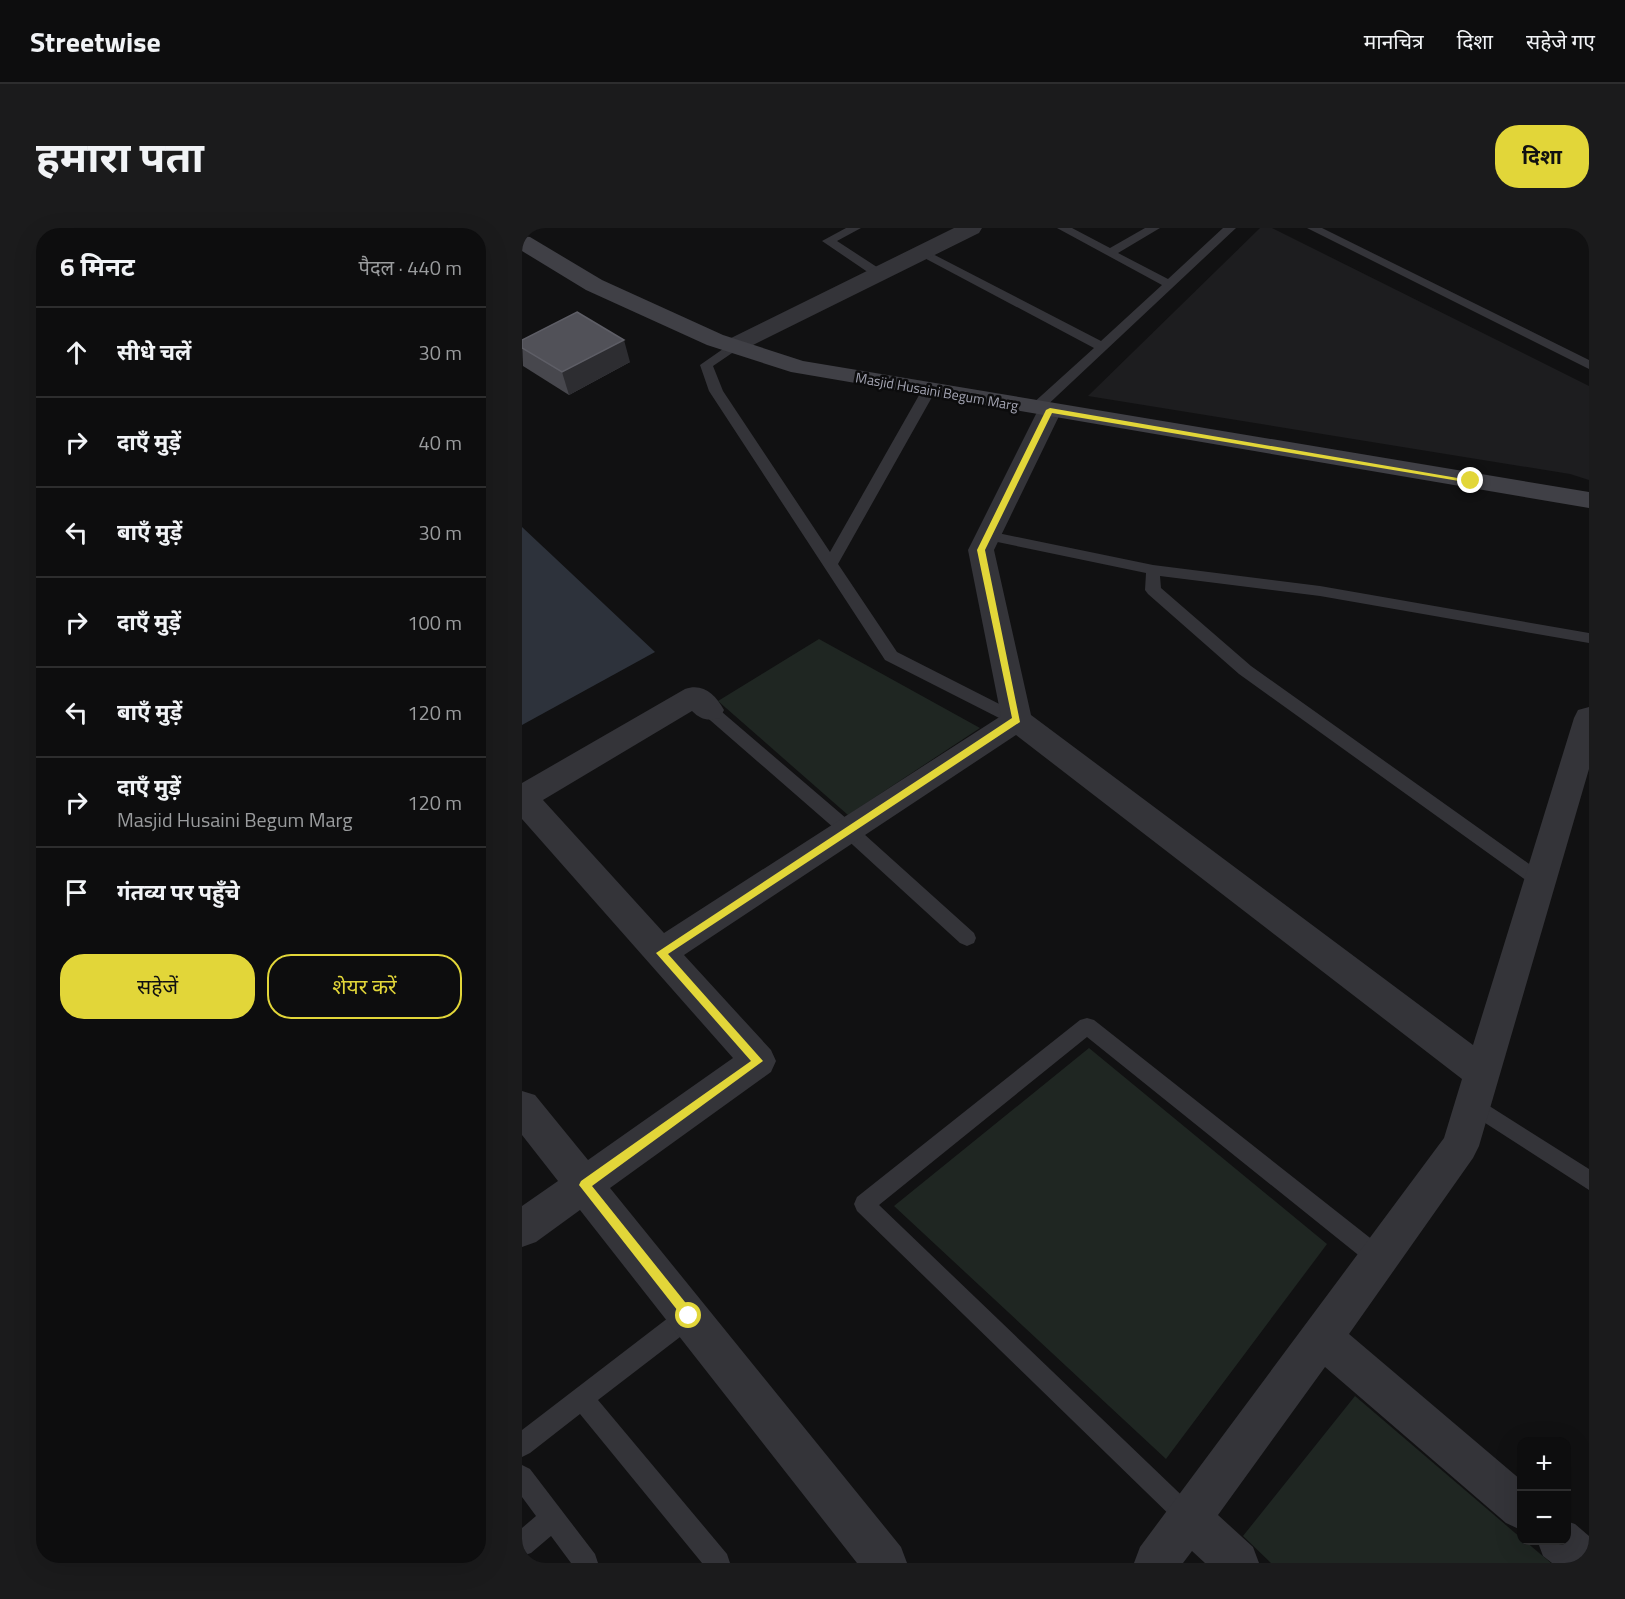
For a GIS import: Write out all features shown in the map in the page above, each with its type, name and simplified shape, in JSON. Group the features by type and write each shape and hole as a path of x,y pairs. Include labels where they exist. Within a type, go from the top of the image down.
{"street":[{"path":"733,346 971,228"},
{"name":"Masjid Husaini Begum Marg","path":"522,242 594,285 715,340 799,367 1589,500"},
{"path":"1043,409 981,550 1017,720 1477,1088"},
{"path":"522,1229 758,1061 522,798 694,696 709,710"},
{"path":"1156,1563 1380,1259 1460,1146 1589,718"},
{"path":"661,953 1017,720"},
{"path":"522,1107 885,1563"},
{"path":"1322,1338 1517,1505"},
{"path":"1189,1518 1237,1563"},
{"path":"1565,1545 1586,1563"}],"lane":[{"path":"855,228 828,241 879,274"},
{"path":"1064,228 1169,284"},
{"path":"1109,252 1154,228"},
{"path":"1043,409 1102,347 1230,228"},
{"path":"1313,228 1589,365"},
{"path":"921,253 1102,347"},
{"path":"733,346 706,365 716,391 891,656 1017,720"},
{"path":"830,564 929,390"},
{"path":"988,536 1153,570 1320,591 1589,638"},
{"path":"1153,570 1153,590 1245,670 1540,881"},
{"path":"709,710 848,830 967,938"},
{"path":"1189,1518 864,1204 1087,1026 1380,1259"},
{"path":"1477,1088 1589,1180"},
{"path":"522,1445 689,1316"},
{"path":"582,1399 718,1563"},
{"path":"522,1477 586,1563"},
{"path":"522,1544 553,1518"}],"shaded area":[{"path":"1260,228 1272,228 1589,386 1589,480 1570,474 1088,396"},
{"path":"522,527 655,652 522,725"},
{"path":"819,639 980,728 848,815 718,701"},
{"path":"1089,1048 1327,1244 1166,1459 894,1206"},
{"path":"1355,1396 1517,1535 1517,1545 1530,1545 1551,1563 1271,1563 1243,1536"}],"building":[{"path":"577,312 624,340 562,372 522,348 522,340"}],"route":[{"path":"689,1316 585,1185 758,1061 661,953 1017,720 981,550 1050,410 1471,481"}]}
